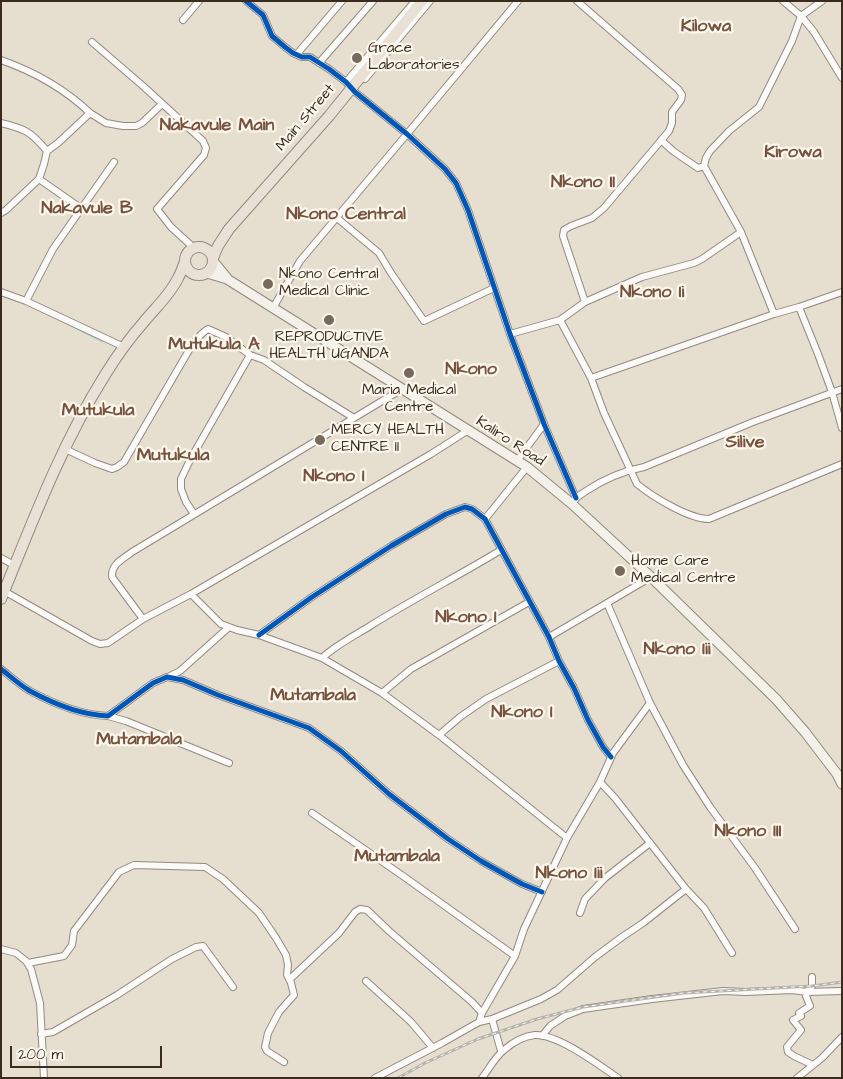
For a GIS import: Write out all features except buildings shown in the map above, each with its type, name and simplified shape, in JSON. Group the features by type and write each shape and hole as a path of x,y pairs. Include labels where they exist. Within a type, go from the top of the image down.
{"main road":[{"name":"Main Street","path":"229,229 269,185 422,1"},
{"path":"3,595 53,474 95,392 124,347 170,292 178,278 187,253 213,240 229,229"},
{"path":"170,292 186,281 203,274 211,267 218,246 229,229"},
{"path":"196,247 207,250 214,260"},
{"name":"Kaliro Road","path":"214,260 227,278 517,461 574,501 776,699 839,773 842,784"},
{"path":"185,261 189,269 203,274"},
{"name":"Kaliro Road","path":"203,274 227,278"}],"street":[{"path":"183,20 199,1"},
{"path":"246,1 263,15 272,36 293,53 302,57 310,57 351,87 407,134 456,183 468,210 510,334 574,501 602,481 630,470 644,467 753,422 842,389"},
{"path":"297,54 342,1"},
{"path":"319,63 373,1"},
{"name":"Main Street","path":"351,87 415,1"},
{"name":"Main Street","path":"351,87 430,1"},
{"path":"577,1 678,89 682,95 681,100 672,112 672,123 669,131 604,208 592,218 564,230 563,236 585,302"},
{"path":"783,1 814,32 842,78"},
{"path":"774,314 742,232 704,166 710,151 729,131 759,107 792,41 800,16 822,1"},
{"path":"273,308 300,261 516,2"},
{"path":"92,42 203,141 206,148 204,155 157,208 171,227 196,247"},
{"path":"1,60 44,78 106,123 136,126 142,123 162,104"},
{"path":"1,213 38,178 47,151 90,113"},
{"path":"1,122 19,127 34,136 47,151"},
{"path":"661,140 673,151 698,168 704,166"},
{"path":"26,301 53,249 114,162"},
{"path":"38,178 82,209"},
{"path":"337,218 379,253 424,321 494,288"},
{"path":"510,334 560,320 585,302 642,277 702,259 742,232"},
{"path":"1,292 26,301 124,347"},
{"path":"591,378 842,292"},
{"path":"799,307 832,392 842,428"},
{"path":"560,320 591,378 604,413 637,484 646,492 688,515 709,519 842,465"},
{"path":"65,449 112,469 124,462 192,345 208,330 226,337 250,355 264,360 354,418"},
{"path":"194,514 186,502 181,479 250,355"},
{"path":"143,619 112,577 112,570 116,565 132,552 402,389"},
{"path":"517,461 544,424"},
{"path":"3,595 92,642 108,643 143,619 191,594 468,431"},
{"path":"485,519 526,467"},
{"path":"259,635 312,597 391,546 446,514 465,507 472,508 485,519 549,637 588,720 603,747 611,757"},
{"path":"322,658 332,648 396,609 501,550"},
{"path":"1,558 14,565"},
{"path":"549,637 651,577"},
{"path":"191,594 221,624 259,635 322,658 382,693 439,735 567,838"},
{"path":"382,693 411,669 530,602"},
{"path":"607,603 650,703 684,765 710,807 755,868 795,929"},
{"path":"108,716 153,683 186,667 229,627"},
{"path":"439,735 460,717 486,699 559,661"},
{"path":"1,669 28,690 66,707 95,716 108,716 124,721 229,762"},
{"path":"167,677 183,680 218,695 309,728 341,750 389,794 448,839 514,880 542,892"},
{"path":"480,1022 482,1012 515,956 524,929 567,838 600,782 611,757 650,703"},
{"path":"123,706 124,721"},
{"path":"600,782 615,798 686,889 704,908 732,953"},
{"path":"312,813 515,956"},
{"path":"580,913 585,899 605,878 650,843"},
{"path":"28,963 64,956 72,946 74,932 119,872 134,865 205,867 223,879 259,913 286,955 287,975 294,995 279,1012 268,1033 265,1047 267,1051 284,1062"},
{"path":"375,1078 480,1022 541,1000 557,990 595,957 686,889"},
{"path":"290,981 339,933 355,912 364,909 482,1012"},
{"path":"41,1034 53,1032 92,1011 172,959 196,947 202,946 206,950 233,987"},
{"path":"1,949 16,953 28,963 31,969 40,1003 44,1078"},
{"path":"812,977 812,986 806,996 810,1006 799,1013 801,1016 793,1020 801,1030 787,1047 788,1052 813,1065"},
{"path":"366,981 411,1022 433,1048"},
{"path":"542,1036 550,1026 565,1016 583,1009 652,999 723,992 842,991"},
{"path":"492,1019 502,1052"},
{"path":"482,1078 502,1052 510,1045 534,1035 561,1042 618,1078"},
{"path":"797,1078 822,1058 842,1037"}],"waterway":[{"path":"53,317 103,342"}],"railway":[{"path":"398,1078 425,1063 478,1039 537,1019 583,1007 684,993 812,986 842,982"}],"cycle path":[{"path":"246,1 263,15 272,36 293,53 302,57 310,57 346,82 355,92 407,134 445,169 456,183 468,210 510,334 544,424 576,498"},
{"path":"259,635 312,597 391,546 446,514 465,507 472,509 485,519 549,637 588,720 603,747 611,757"},
{"path":"1,669 39,696 88,714 108,716 153,683 167,677 183,680 218,695 309,728 341,751 389,794 448,839 481,861 522,884 542,892"}],"place":[{"name":"Grace Laboratories","path":"357,58"},
{"name":"Nkono Central Medical Clinic","path":"268,284"},
{"name":"REPRODUCTIVE HEALTH UGANDA","path":"329,320"},
{"name":"Maria Medical Centre","path":"409,373"},
{"name":"MERCY HEALTH CENTRE II","path":"320,440"},
{"name":"Home Care Medical Centre","path":"620,571"}],"district":[{"name":"Kilowa","path":"706,27"},
{"name":"Nakavule Main","path":"217,126"},
{"name":"Kirowa","path":"793,153"},
{"name":"Nkono II","path":"583,183"},
{"name":"Nakavule B","path":"87,209"},
{"name":"Nkono Central","path":"346,215"},
{"name":"Nkono Ii","path":"652,293"},
{"name":"Mutukula A","path":"214,345"},
{"name":"Nkono","path":"471,370"},
{"name":"Mutukula","path":"98,411"},
{"name":"Silive","path":"745,443"},
{"name":"Mutukula","path":"173,456"},
{"name":"Nkono I","path":"334,477"},
{"name":"Nkono I","path":"466,618"},
{"name":"Nkono Iii","path":"677,650"},
{"name":"Mutambala","path":"313,696"},
{"name":"Nkono I","path":"522,713"},
{"name":"Mutambala","path":"139,740"},
{"name":"Nkono III","path":"748,832"},
{"name":"Mutambala","path":"397,857"},
{"name":"Nkono Iii","path":"569,874"}]}
